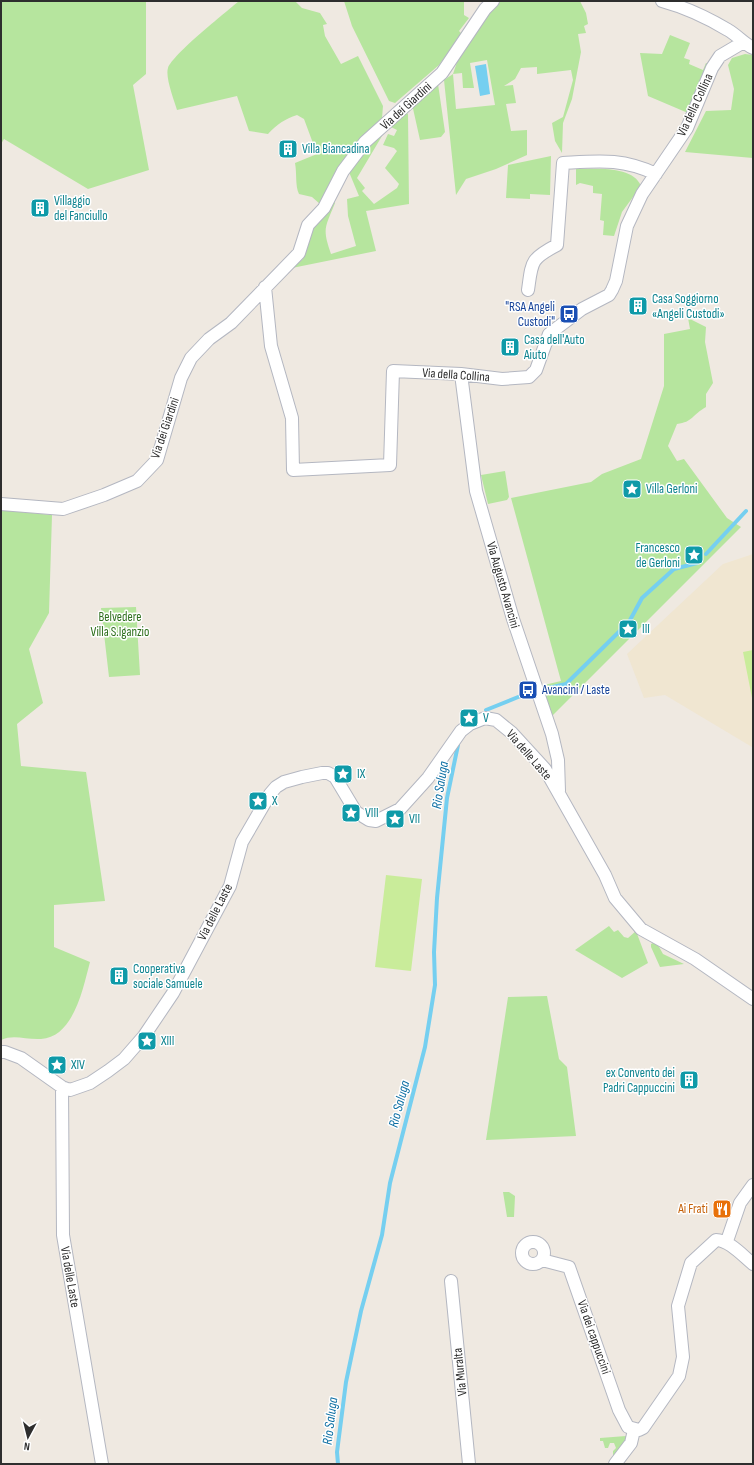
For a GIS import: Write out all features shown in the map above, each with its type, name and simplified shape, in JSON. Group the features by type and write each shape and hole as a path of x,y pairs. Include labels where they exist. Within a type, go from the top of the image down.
{"street":[{"name":"Via dei Giardini","path":"1,504 63,509 137,481 157,460 181,378 192,358 209,339 231,323 299,253 308,225 324,208 343,171 365,142 442,73 485,9 493,1"},
{"path":"662,1 676,5 729,30 748,46"},
{"name":"Via della Collina","path":"265,287 271,346 292,418 293,470 390,465 393,371 461,374 502,379 528,377 536,370 549,334 560,324 609,294 612,290 616,281 627,226 642,194 687,128 712,68 720,56 748,46"},
{"path":"528,290 532,263 540,254 556,244 563,163 602,160 631,163 656,174"},
{"name":"Via Augusto Avancini","path":"461,374 476,491 513,619 552,734 558,760 559,793"},
{"name":"Via delle Laste","path":"102,1464 63,1236 62,1087 70,1090 79,1088 108,1071 124,1059 144,1036 173,993 230,886 242,842 270,794 284,782 322,773 328,773 334,777 356,812 369,820 376,821 400,809 409,800 428,778 461,731 479,720 489,717 496,720 512,733 545,769 605,875 615,898 641,929 695,959 753,1000"},
{"path":"1,1052 6,1052 21,1058 62,1087"},
{"path":"728,1238 740,1203 753,1185"},
{"path":"615,1464 631,1443 634,1430 643,1428 679,1376 682,1357 678,1306 691,1263 716,1240 719,1240 753,1264"},
{"name":"Via dei cappuccini","path":"542,1260 570,1267 619,1410 628,1427 634,1430"},
{"name":"Via Muralta","path":"450,1280 469,1464"}],"shaded area":[{"path":"753,554 752,747 665,695 644,698 627,654 723,564"}],"green space":[{"path":"1,1 146,1 146,74 133,85 149,170 88,189 4,139 1,144"},
{"path":"239,1 295,1 302,8 320,13 327,24 323,25 325,36 341,64 358,56 383,106 382,118 350,155 320,204 312,197 299,194 297,187 295,163 317,154 304,119 297,115 285,120 268,134 249,131 237,96 177,110 169,83 167,72 168,68 179,53"},
{"path":"344,1 464,1 464,15 469,18 459,31 462,34 439,65 395,103 389,101 352,26"},
{"path":"500,1 580,1 586,13 588,24 584,26 586,33 578,34 581,52 572,99 563,123 562,153 555,141 552,123 563,117 573,80 571,70 537,74 537,67 521,68 515,79 504,86 513,85 516,103 506,104 511,131 527,130 527,155 496,169 466,179 456,195 444,80 453,74 457,62 470,39 488,14","holes":["487,60 495,105 456,109 453,74 462,73 463,88 474,88 470,63"]},
{"path":"670,35 690,43 684,58 690,60 689,64 703,70 706,63 711,65 688,113 648,96 640,53 662,54"},
{"path":"745,54 753,55 753,158 685,152 706,111 731,110 734,89 728,65 732,58"},
{"path":"438,84 445,132 441,137 420,140 412,104"},
{"path":"405,111 408,114 409,204 366,211 376,251 292,268 303,259 312,226 332,198 335,203 326,228 326,239 331,254 356,246 348,216 347,199 359,196 349,172 380,132 382,136 357,178 365,188 362,191 374,204 397,188 399,184 385,168 397,151 394,148 383,145 388,134 394,136 397,130 391,127"},
{"path":"551,156 550,195 530,194 530,199 506,198 508,165"},
{"path":"576,169 622,171 637,179 641,186 622,212 614,236 603,235 604,221 600,220 602,194 593,193 593,186 580,183 576,185"},
{"path":"688,318 706,327 705,342 713,383 706,394 706,407 690,420 677,424 668,446 677,461 684,459 727,518 741,527 550,718 540,686 561,681 511,498 591,482 602,474 641,459 664,386 664,334 690,329"},
{"path":"505,471 509,497 507,500 488,504 481,475"},
{"path":"1,510 52,515 49,613 29,649 43,703 17,724 21,766 86,772 105,901 54,905 54,947 90,962 80,997 69,1021 62,1030 52,1036 41,1039 11,1037 1,1040"},
{"name":"Belvedere Villa S.Iganzio","path":"136,607 140,675 109,677 101,608"},
{"path":"753,650 753,703 743,652"},
{"path":"386,875 422,879 411,971 375,967"},
{"path":"609,926 614,932 618,930 624,937 628,938 636,931 648,963 622,978 575,950"},
{"path":"653,943 658,945 663,954 684,964 660,967 651,947 651,944"},
{"path":"547,996 559,1059 567,1067 576,1136 486,1140 508,997"},
{"path":"503,1192 509,1192 515,1196 514,1217 507,1217"},
{"path":"626,1436 628,1443 618,1454 613,1456 613,1451 616,1448 614,1443 610,1443 608,1448 605,1448 603,1441 600,1441 600,1438"}],"water":[{"path":"486,64 490,94 480,96 475,66"}],"waterway":[{"name":"Rio Saluga","path":"706,554 746,511"},
{"name":"Rio Saluga","path":"544,689 566,684 629,622 642,598 674,569 697,563"},
{"name":"Rio Saluga","path":"486,710 528,693"},
{"name":"Rio Saluga","path":"338,1464 337,1452 346,1382 361,1311 382,1235 390,1183 425,1047 435,985 434,952 437,898 447,798 458,745"}],"place":[{"name":"Villa Biancadina","path":"288,149"},
{"name":"Villaggio del Fanciullo","path":"40,208"},
{"name":"Casa Soggiorno «Angeli Custodi»","path":"638,306"},
{"name":"\"RSA Angeli Custodi\"","path":"569,314"},
{"name":"Casa dell'Auto Aiuto","path":"510,347"},
{"name":"Villa Gerloni","path":"632,489"},
{"name":"Francesco de Gerloni","path":"694,555"},
{"name":"III","path":"628,629"},
{"name":"Avancini / Laste","path":"528,690"},
{"name":"V","path":"469,718"},
{"name":"IX","path":"343,774"},
{"name":"X","path":"258,801"},
{"name":"VIII","path":"351,813"},
{"name":"VII","path":"395,819"},
{"name":"Cooperativa sociale Samuele","path":"119,976"},
{"name":"XIII","path":"147,1041"},
{"name":"XIV","path":"57,1065"},
{"name":"ex Convento dei Padri Cappuccini","path":"689,1080"},
{"name":"Ai Frati","path":"722,1209"}]}
